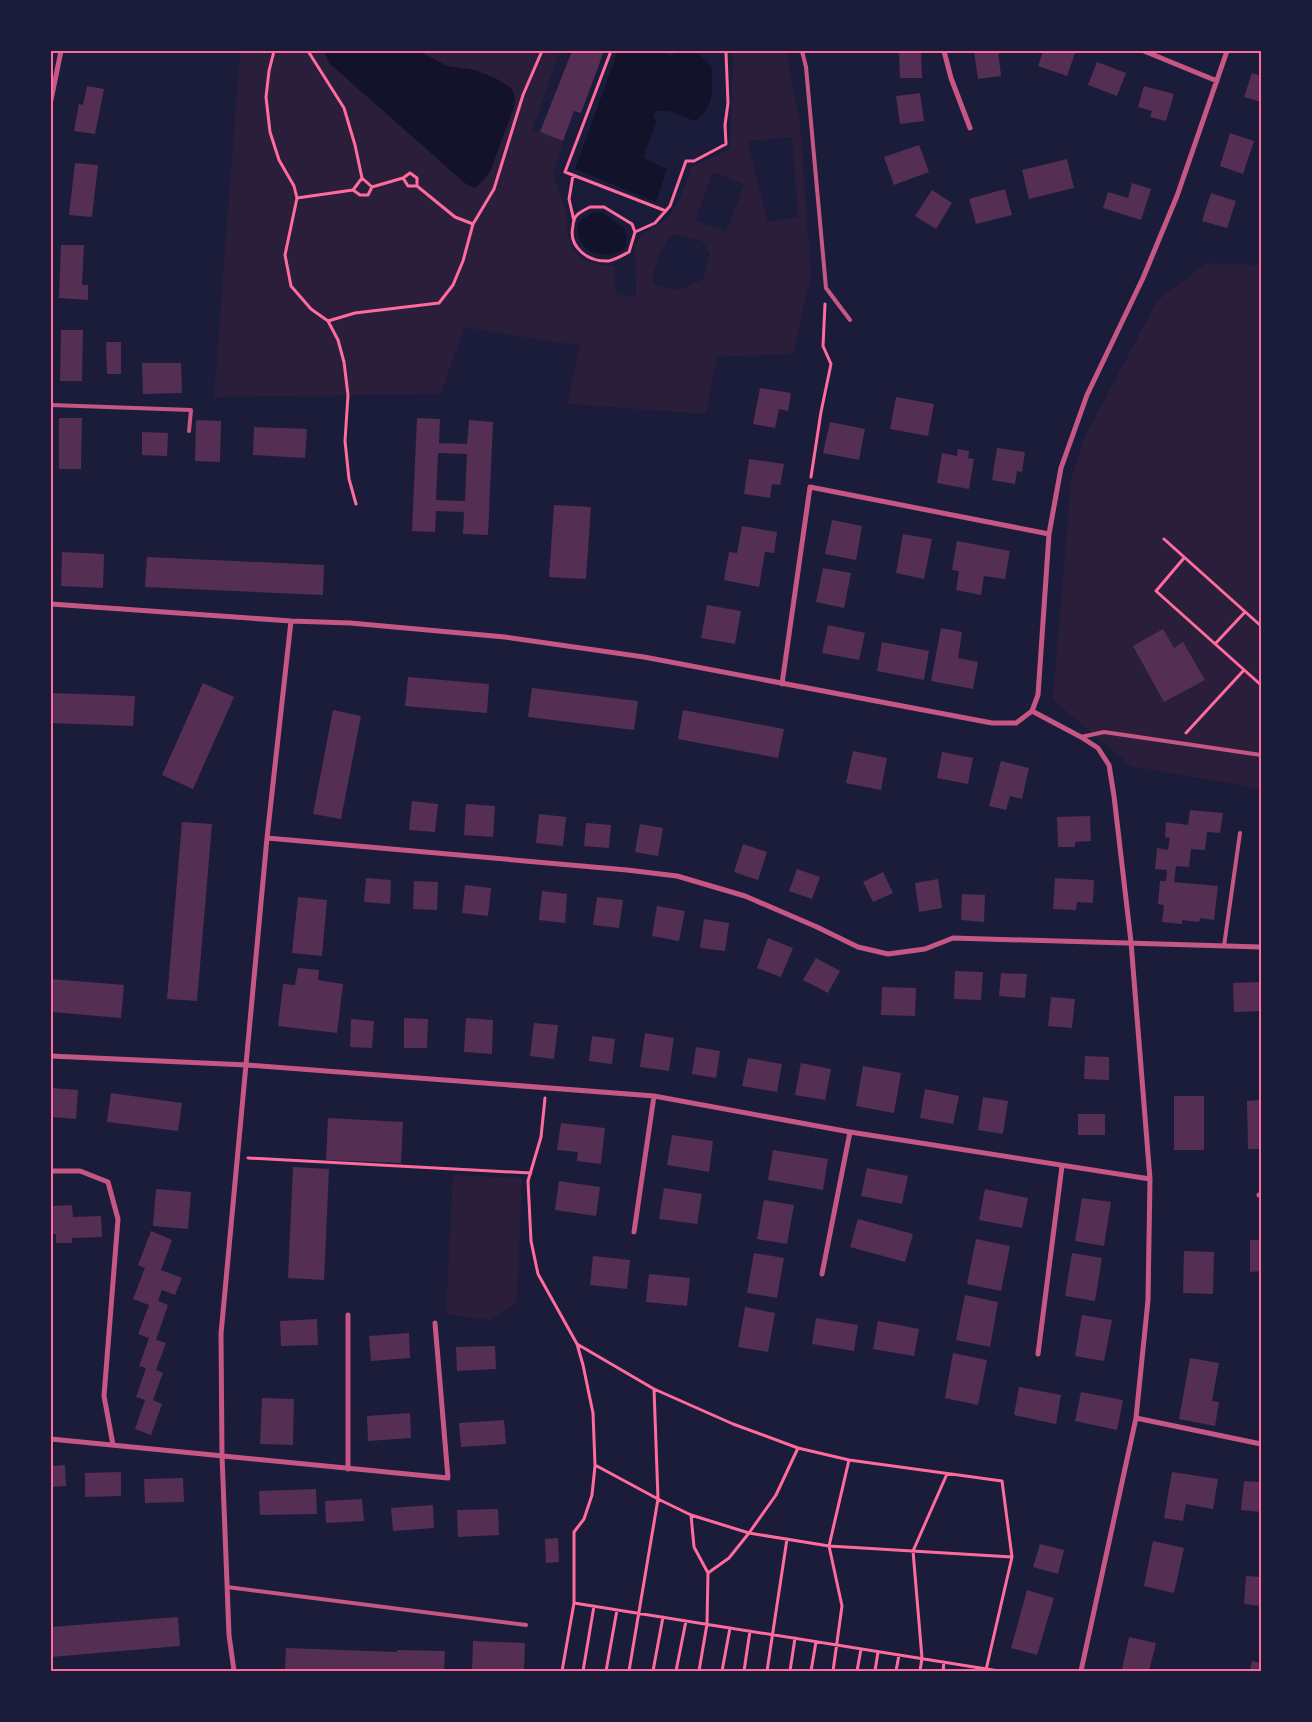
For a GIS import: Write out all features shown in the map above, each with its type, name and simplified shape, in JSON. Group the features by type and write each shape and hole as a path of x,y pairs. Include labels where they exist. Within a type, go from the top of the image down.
{"street":[{"path":"51,100 61,51"},
{"path":"944,51 951,78 970,128"},
{"path":"1144,51 1217,81"},
{"path":"51,604 291,621 350,623 505,637 644,658 992,723 1016,723 1032,711 1038,695 1049,534 1061,468 1088,395 1143,278 1177,196 1227,51"},
{"path":"782,684 810,487 1049,534"},
{"path":"234,1671 229,1635 227,1587 222,1455 221,1334 267,838 291,621"},
{"path":"1032,711 1098,748 1109,765 1131,942 1150,1179 1148,1300 1136,1418 1081,1671"},
{"path":"267,838 677,876 745,896 858,947 888,954 925,949 954,938 1261,947"},
{"path":"51,1056 247,1065 654,1096 850,1132 1150,1179"},
{"path":"634,1232 654,1096"},
{"path":"822,1274 850,1132"},
{"path":"1038,1354 1062,1166"},
{"path":"51,1171 80,1171 108,1182 118,1219 104,1396 113,1445"},
{"path":"348,1315 348,1469"},
{"path":"51,1438 448,1478 435,1323"},
{"path":"1136,1418 1261,1444"}],"lane":[{"path":"802,51 806,67 826,288 850,320"},
{"path":"51,404 191,410 189,431"},
{"path":"1081,737 1104,732 1261,755"},
{"path":"1224,946 1240,833"},
{"path":"227,1587 526,1626"}],"path":[{"path":"274,51 266,97 270,132 279,160 294,186 297,198 285,255 291,286 311,309 328,321 338,340 344,362 348,395 345,441 349,479 356,504"},
{"path":"308,51 344,108 356,145 362,178 372,187"},
{"path":"328,321 355,313 439,303 453,285 463,261 473,224 494,188 523,95 542,51"},
{"path":"611,51 565,172 666,211"},
{"path":"635,232 656,224 670,206 686,161 694,160 726,144 725,125 728,102 726,53 724,51"},
{"path":"353,190 360,196 368,195 372,187 403,178 410,173 417,178 417,186"},
{"path":"574,175 569,199 574,221"},
{"path":"297,198 353,190 362,178"},
{"path":"403,178 408,186 417,186 455,217 473,224"},
{"path":"590,207 604,207 632,224 635,232 629,252 608,261 587,257 573,242 571,234 577,214 590,207"},
{"path":"810,487 821,412 831,364 823,346 826,288"},
{"path":"1164,539 1261,626"},
{"path":"1184,558 1156,591 1261,685"},
{"path":"1215,644 1245,612"},
{"path":"1177,742 1244,670"},
{"path":"546,1088 541,1137 528,1181 531,1241 538,1274 577,1344 583,1364 593,1414 595,1465 592,1494 584,1519 574,1532 574,1603 562,1671"},
{"path":"238,1158 531,1173"},
{"path":"577,1344 654,1389 733,1424 798,1448 849,1460 1002,1481 1012,1557 986,1670"},
{"path":"629,1671 658,1500 654,1389"},
{"path":"708,1573 729,1558 749,1533 776,1495 798,1448"},
{"path":"833,1671 842,1606 829,1546 849,1460"},
{"path":"595,1465 658,1500 692,1515 749,1533 829,1546 1012,1557"},
{"path":"920,1671 922,1658 913,1551 947,1474"},
{"path":"692,1515 694,1547 708,1573 708,1624 699,1671"},
{"path":"767,1671 787,1540"},
{"path":"574,1603 999,1671"},
{"path":"583,1671 594,1606"},
{"path":"606,1671 617,1610"},
{"path":"653,1671 663,1617"},
{"path":"676,1671 686,1621"},
{"path":"722,1671 730,1628"},
{"path":"744,1671 750,1631"},
{"path":"790,1671 795,1638"},
{"path":"811,1671 816,1642"},
{"path":"857,1671 861,1649"},
{"path":"875,1671 878,1652"},
{"path":"896,1671 899,1655"},
{"path":"943,1671 944,1662"},
{"path":"962,1671 963,1665"}],"shaded area":[{"path":"240,51 560,51 532,130 563,141 553,174 567,215 567,232 572,248 579,257 596,264 614,266 616,295 636,296 635,245 642,234 668,218 680,197 692,167 730,149 733,51 786,51 800,124 811,275 793,354 717,357 706,414 567,404 580,346 464,327 441,394 214,397","holes":["792,137 798,217 768,222 747,141","713,172 744,184 726,232 695,221","677,234 702,241 710,254 703,279 679,290 657,286 652,278 659,256 667,240"]},
{"path":"324,51 419,51 447,66 475,70 495,78 511,88 515,97 514,107 490,172 475,188 466,184 329,63"},
{"path":"618,51 657,51 672,56 676,51 695,51 712,67 712,90 709,104 695,121 668,111 654,111 653,118 657,120 643,158 667,169 656,202 575,169"},
{"path":"599,212 625,229 627,238 625,248 608,254 599,254 585,248 578,233 578,223 592,213"},
{"path":"1206,263 1261,265 1261,789 1131,766 1053,700 1071,480 1084,438 1157,301"},
{"path":"453,1175 522,1178 517,1302 489,1320 446,1314"}],"building":[{"path":"572,51 604,51 581,113 574,111 563,141 540,132"},
{"path":"899,51 921,51 922,78 900,78"},
{"path":"974,51 998,51 1001,76 978,79"},
{"path":"1043,51 1068,51 1075,53 1067,76 1038,66"},
{"path":"1097,62 1126,73 1117,96 1088,85"},
{"path":"1252,73 1261,76 1261,102 1244,97"},
{"path":"87,86 104,89 95,134 74,131 79,104 83,105"},
{"path":"1144,86 1174,94 1166,121 1150,117 1152,111 1138,107"},
{"path":"920,93 924,121 900,124 896,96"},
{"path":"1230,133 1254,141 1243,174 1220,166"},
{"path":"919,145 929,172 894,185 884,157"},
{"path":"1067,159 1074,188 1029,199 1022,170"},
{"path":"75,163 98,165 92,217 69,215"},
{"path":"1132,183 1151,189 1141,220 1103,208 1108,192 1128,198"},
{"path":"1005,189 1012,215 976,224 969,199"},
{"path":"932,190 952,203 936,229 915,216"},
{"path":"1211,193 1236,201 1227,228 1202,221"},
{"path":"61,245 84,245 82,285 88,285 88,300 59,298"},
{"path":"61,330 83,330 82,381 60,381"},
{"path":"106,342 121,342 121,374 107,374"},
{"path":"142,363 181,363 182,393 143,394"},
{"path":"760,388 791,393 788,411 779,409 775,428 753,424"},
{"path":"896,397 934,404 928,436 890,429"},
{"path":"59,418 82,418 81,469 59,469"},
{"path":"417,418 440,419 439,443 467,444 469,420 493,422 488,535 463,534 464,512 436,511 435,532 412,531","holes":["438,453 467,454 465,501 436,500"]},
{"path":"196,420 221,421 220,462 195,461"},
{"path":"830,422 865,429 859,460 823,453"},
{"path":"254,427 307,429 305,458 253,455"},
{"path":"142,432 168,433 167,456 142,455"},
{"path":"997,448 1025,452 1022,472 1017,471 1015,484 992,480"},
{"path":"958,449 969,451 968,458 974,459 969,489 937,483 942,453 957,456"},
{"path":"749,459 784,464 780,485 772,484 770,498 744,494"},
{"path":"554,505 591,507 586,579 549,577"},
{"path":"832,520 862,526 856,560 825,554"},
{"path":"742,526 777,532 774,553 765,552 759,587 724,580 729,552 737,553"},
{"path":"903,534 932,539 924,579 896,573"},
{"path":"957,541 1010,551 1005,579 984,576 981,595 956,590 959,571 952,570"},
{"path":"62,552 104,554 103,588 61,586"},
{"path":"147,557 324,565 323,595 145,587"},
{"path":"823,568 851,573 844,608 816,602"},
{"path":"707,605 741,611 735,644 701,638"},
{"path":"828,625 865,633 859,660 822,653"},
{"path":"941,628 962,632 958,658 978,662 973,689 931,681"},
{"path":"1163,629 1174,648 1183,642 1205,680 1164,702 1133,646"},
{"path":"882,642 929,651 924,680 877,671"},
{"path":"408,677 489,684 487,713 405,706"},
{"path":"203,683 234,697 193,789 162,775"},
{"path":"532,688 638,701 634,730 528,717"},
{"path":"51,693 135,696 133,726 51,723"},
{"path":"333,710 361,716 341,819 313,814"},
{"path":"683,710 784,729 778,758 678,739"},
{"path":"853,751 887,758 881,790 846,783"},
{"path":"942,752 973,758 968,784 937,778"},
{"path":"1001,761 1029,768 1022,799 1010,796 1006,810 989,806"},
{"path":"412,801 438,804 435,832 409,830"},
{"path":"466,804 495,806 493,837 464,835"},
{"path":"1190,810 1223,813 1220,833 1207,832 1205,850 1191,849 1189,867 1176,866 1174,882 1218,886 1214,920 1200,918 1199,922 1182,920 1182,924 1162,922 1164,905 1158,904 1160,881 1166,881 1167,870 1155,869 1157,848 1168,850 1170,838 1165,837 1166,822 1188,825"},
{"path":"539,814 566,817 563,846 536,843"},
{"path":"1090,816 1091,841 1075,842 1075,847 1058,847 1057,817"},
{"path":"182,822 212,824 197,1001 167,999"},
{"path":"586,823 611,825 609,848 584,846"},
{"path":"640,824 663,828 658,856 635,852"},
{"path":"743,844 767,852 758,880 734,872"},
{"path":"797,869 820,877 812,899 789,891"},
{"path":"883,872 893,893 873,902 863,882"},
{"path":"366,878 391,880 390,904 364,902"},
{"path":"1055,878 1094,880 1093,903 1077,902 1076,910 1053,909"},
{"path":"938,879 942,908 919,912 915,883"},
{"path":"414,881 438,882 437,910 413,909"},
{"path":"465,885 491,888 488,916 462,913"},
{"path":"542,891 567,894 565,923 539,920"},
{"path":"962,894 985,895 984,922 961,920"},
{"path":"298,897 327,900 322,956 292,953"},
{"path":"597,897 623,900 619,928 593,925"},
{"path":"657,906 685,911 679,941 652,936"},
{"path":"704,919 729,923 725,951 700,948"},
{"path":"768,938 793,948 781,977 757,968"},
{"path":"816,958 840,971 828,993 803,980"},
{"path":"298,968 319,970 318,980 343,984 337,1033 278,1026 283,984 295,985"},
{"path":"955,971 983,972 981,1000 954,999"},
{"path":"1001,973 1027,974 1025,998 999,996"},
{"path":"51,979 124,985 121,1018 51,1012"},
{"path":"1261,982 1261,1011 1234,1012 1233,983"},
{"path":"882,987 916,988 915,1016 881,1015"},
{"path":"1051,997 1075,999 1072,1028 1048,1026"},
{"path":"404,1018 428,1019 427,1048 404,1048"},
{"path":"466,1018 493,1020 492,1054 464,1052"},
{"path":"351,1019 374,1021 372,1048 350,1047"},
{"path":"534,1023 558,1025 554,1059 530,1056"},
{"path":"645,1033 674,1038 669,1071 640,1067"},
{"path":"592,1036 615,1039 612,1064 589,1061"},
{"path":"696,1047 720,1051 716,1078 692,1074"},
{"path":"1085,1056 1109,1057 1109,1080 1084,1079"},
{"path":"748,1058 782,1064 777,1092 742,1086"},
{"path":"801,1063 831,1069 825,1100 795,1095"},
{"path":"863,1066 901,1073 894,1113 856,1106"},
{"path":"51,1088 78,1090 76,1119 51,1117"},
{"path":"925,1089 959,1096 953,1124 920,1118"},
{"path":"111,1093 182,1103 178,1131 107,1122"},
{"path":"1174,1096 1204,1096 1204,1150 1174,1150"},
{"path":"983,1097 1008,1101 1003,1134 978,1130"},
{"path":"1261,1100 1261,1149 1248,1149 1247,1101"},
{"path":"1078,1114 1105,1114 1105,1135 1078,1135"},
{"path":"328,1118 403,1122 401,1163 326,1160"},
{"path":"561,1123 605,1128 601,1164 577,1161 578,1152 557,1150"},
{"path":"672,1135 713,1141 709,1172 667,1165"},
{"path":"773,1150 828,1159 823,1190 768,1180"},
{"path":"293,1167 329,1169 324,1280 288,1278"},
{"path":"867,1168 908,1176 902,1204 861,1196"},
{"path":"559,1181 600,1187 596,1216 555,1210"},
{"path":"664,1188 702,1194 697,1224 659,1219"},
{"path":"156,1189 191,1192 188,1229 153,1226"},
{"path":"985,1189 1028,1198 1022,1228 979,1220"},
{"path":"1082,1198 1111,1202 1104,1246 1075,1241"},
{"path":"764,1200 794,1205 787,1244 757,1239"},
{"path":"72,1205 73,1217 101,1216 102,1237 72,1238 72,1243 56,1243 56,1234 51,1234 51,1206"},
{"path":"858,1219 913,1234 905,1262 850,1247"},
{"path":"151,1231 172,1240 161,1270 182,1278 175,1295 162,1290 158,1301 168,1305 156,1340 166,1343 156,1370 163,1373 153,1400 162,1404 151,1435 135,1429 145,1400 136,1397 146,1368 139,1366 149,1338 138,1334 149,1305 133,1299 145,1268 138,1265"},
{"path":"976,1239 1010,1246 1001,1291 967,1284"},
{"path":"1250,1240 1261,1240 1261,1271 1250,1272"},
{"path":"1184,1251 1214,1252 1213,1294 1183,1293"},
{"path":"754,1253 784,1258 777,1298 747,1293"},
{"path":"1072,1253 1102,1258 1095,1301 1065,1296"},
{"path":"593,1256 630,1260 627,1289 590,1285"},
{"path":"649,1274 690,1278 687,1306 646,1302"},
{"path":"965,1295 998,1302 990,1347 956,1340"},
{"path":"745,1307 775,1313 768,1352 738,1347"},
{"path":"1082,1315 1112,1320 1104,1361 1075,1356"},
{"path":"816,1318 858,1325 854,1351 812,1344"},
{"path":"317,1319 318,1345 281,1346 280,1321"},
{"path":"878,1321 919,1329 914,1356 873,1349"},
{"path":"409,1333 410,1358 371,1361 369,1336"},
{"path":"495,1346 496,1369 457,1371 456,1347"},
{"path":"953,1353 987,1360 978,1405 945,1398"},
{"path":"1190,1358 1219,1363 1212,1401 1219,1402 1215,1426 1179,1419"},
{"path":"1019,1387 1061,1395 1056,1424 1014,1415"},
{"path":"1081,1392 1123,1400 1117,1430 1075,1421"},
{"path":"262,1398 294,1399 293,1445 260,1444"},
{"path":"410,1413 411,1438 368,1441 367,1416"},
{"path":"504,1420 506,1444 461,1447 459,1423"},
{"path":"65,1465 66,1486 51,1487 51,1466"},
{"path":"121,1472 121,1496 85,1497 85,1473"},
{"path":"1172,1472 1218,1479 1213,1509 1186,1504 1183,1521 1164,1518"},
{"path":"183,1478 184,1502 145,1503 144,1479"},
{"path":"1244,1481 1261,1482 1261,1512 1241,1510"},
{"path":"316,1489 317,1514 260,1515 259,1491"},
{"path":"362,1499 364,1521 326,1523 325,1501"},
{"path":"433,1505 434,1528 393,1531 391,1508"},
{"path":"498,1509 499,1535 458,1537 457,1510"},
{"path":"558,1538 559,1562 546,1563 545,1539"},
{"path":"1153,1541 1184,1548 1174,1593 1144,1586"},
{"path":"1040,1544 1064,1550 1058,1574 1033,1567"},
{"path":"1246,1576 1261,1577 1261,1606 1244,1604"},
{"path":"1027,1590 1054,1598 1037,1655 1011,1648"},
{"path":"178,1617 180,1646 51,1657 51,1627"},
{"path":"1129,1637 1156,1643 1149,1671 1122,1669"},
{"path":"473,1641 525,1643 524,1671 472,1671"},
{"path":"286,1648 397,1652 397,1650 445,1651 444,1671 285,1671"},
{"path":"1252,1661 1261,1663 1261,1671 1250,1671"}]}
